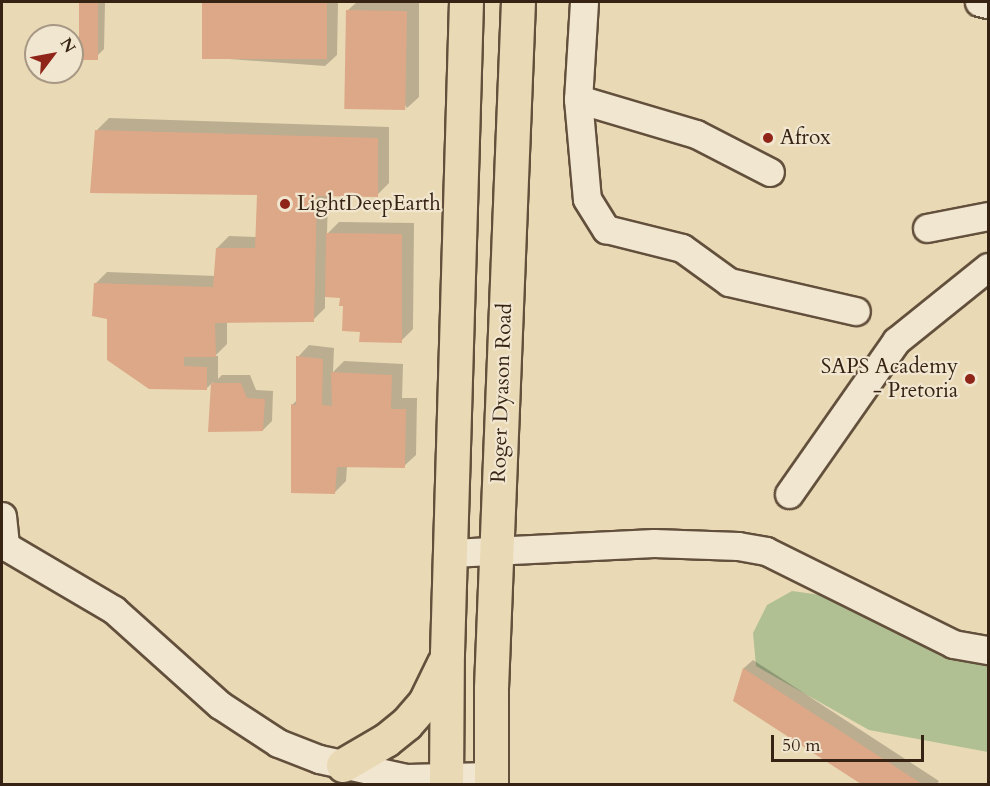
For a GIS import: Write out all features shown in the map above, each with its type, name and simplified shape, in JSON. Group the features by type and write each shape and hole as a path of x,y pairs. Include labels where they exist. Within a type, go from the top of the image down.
{"main road":[{"path":"446,781 447,654 466,2"},
{"name":"Roger Dyason Road","path":"491,780 496,551 518,2"},
{"path":"336,769 387,740 405,724 433,688 447,654"}],"street":[{"path":"584,2 578,99 587,199 606,229 682,248 729,282 856,311"},
{"path":"979,2 988,4"},
{"path":"578,99 696,134 770,172"},
{"path":"927,228 988,216"},
{"path":"789,494 896,341 988,267"},
{"path":"2,516 3,546 114,610 220,705 278,743 336,769 446,781 491,780"},
{"path":"451,553 654,543 738,546 766,551 953,644 988,650"}],"green space":[{"path":"792,591 836,597 945,658 988,663 988,752 869,730 756,666 753,633 767,605"}],"building":[{"path":"79,2 98,2 98,60 84,60 84,24 79,24"},
{"path":"202,2 327,2 327,59 202,59"},
{"path":"346,10 407,11 405,110 344,109"},
{"path":"95,130 378,138 378,197 317,196 314,322 215,323 216,357 184,357 184,366 207,367 207,390 149,389 107,360 107,319 92,316 94,283 213,287 216,248 255,248 257,195 90,193"},
{"path":"326,233 402,234 402,343 359,342 360,332 342,331 343,306 339,306 340,298 325,297"},
{"path":"296,356 323,359 322,405 332,406 331,372 392,375 391,409 406,409 405,468 337,467 335,494 291,493 291,404 296,405"},
{"path":"211,383 241,383 247,398 265,399 263,431 208,432"},
{"path":"743,668 922,784 861,784 733,701"}],"place":[{"name":"Afrox","path":"768,138"},
{"name":"LightDeepEarth","path":"285,204"},
{"name":"SAPS Academy - Pretoria","path":"970,379"}]}
